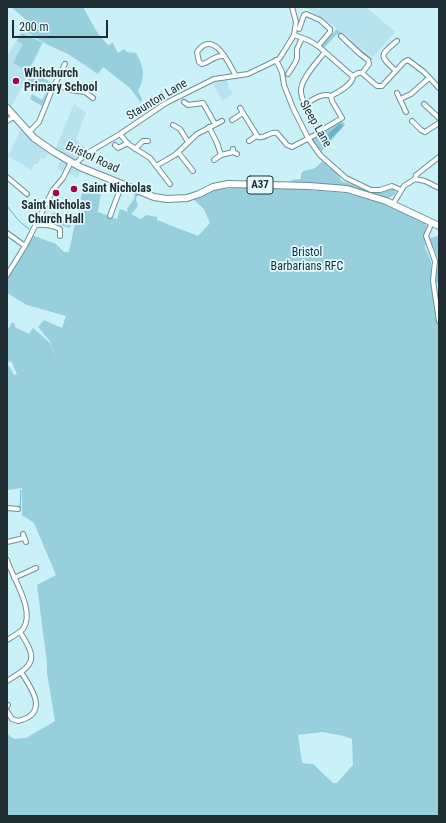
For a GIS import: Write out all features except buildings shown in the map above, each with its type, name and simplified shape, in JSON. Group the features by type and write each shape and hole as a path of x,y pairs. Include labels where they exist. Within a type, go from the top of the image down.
{"highway":[{"name":"Bristol Road","path":"7,108 42,144 73,163 122,184 163,199 182,198 199,194 210,188 228,184 329,187 363,193 393,204"},
{"name":"A37","path":"393,204 439,226"}],"street":[{"name":"Staunton Lane","path":"73,163 166,103 193,89 214,79 248,74 281,57 294,34 296,22 293,8"},
{"path":"299,29 303,17 306,14 320,20 330,29 330,32 318,46"},
{"path":"294,34 318,46 354,76"},
{"path":"331,96 352,81 354,76 358,73 362,73 369,64 368,60 341,36"},
{"path":"288,74 297,58 297,49 302,38"},
{"path":"396,71 384,60 383,55 384,52 397,41"},
{"path":"224,56 216,56 207,63 202,64 199,62 197,52 206,44 212,43 218,47 224,56 236,76"},
{"path":"319,131 301,92 302,84 324,52"},
{"name":"Sleep Lane","path":"276,60 282,72 284,85 293,108 308,138 323,158 346,178 370,190 380,190 392,186 401,190"},
{"path":"362,73 380,87 404,62 408,60 439,88"},
{"path":"29,132 39,122 51,92 65,64"},
{"path":"400,99 410,94 429,78"},
{"path":"55,84 70,90 90,93 93,98"},
{"path":"397,93 406,112"},
{"path":"306,104 326,94 331,96"},
{"path":"249,140 256,136 264,138 271,133 277,133 287,145 292,147 315,135 319,131 343,119 332,101 331,96"},
{"path":"186,105 205,102 215,124"},
{"path":"424,104 439,118"},
{"path":"240,108 256,136"},
{"path":"232,120 243,113"},
{"path":"7,121 15,116"},
{"path":"156,166 166,158 176,153 197,134 222,121"},
{"path":"412,121 425,132 439,123"},
{"path":"176,124 188,142"},
{"path":"209,127 221,155"},
{"path":"120,134 128,143 146,155 171,182"},
{"path":"136,149 144,140"},
{"path":"117,147 128,143"},
{"path":"214,160 221,155 234,152"},
{"path":"176,153 193,171"},
{"path":"415,179 416,175 439,157"},
{"path":"7,275 25,246 53,190 73,163"},
{"path":"7,177 27,194"},
{"path":"393,204 401,190 410,181 415,179 425,181 439,188"},
{"path":"110,216 122,184"},
{"path":"432,222 426,236 435,261 432,281 439,321"},
{"path":"35,226 43,224 54,226 60,229 60,236"},
{"path":"7,233 25,246"},
{"path":"7,508 16,507"},
{"path":"7,542 24,538"},
{"path":"7,560 24,599 26,617 26,623 20,632 7,640"},
{"path":"14,578 36,568"},
{"path":"7,681 22,672 29,665 31,655 30,647 20,632"},
{"path":"7,711 12,719 18,721 30,716 36,710 37,705 33,690 22,672"}],"shaded area":[{"path":"305,7 313,7 319,10 321,7 366,7 395,32 373,57 334,26"},
{"name":"Whitchurch Primary School","path":"22,30 44,42 11,108 7,105 7,57"},
{"path":"220,80 227,80 228,88 233,94 222,101 213,83"},
{"path":"74,104 86,113 76,139 87,151 75,159 72,166 81,170 78,178 57,168 63,156 55,150"},
{"path":"339,124 343,125 342,127 325,145 321,144 320,141"},
{"path":"21,129 31,140 48,153 45,159 40,158 38,164 34,164 32,170 8,156"}],"green space":[{"path":"11,7 83,7 97,32 108,45 113,43 118,53 124,49 127,52 136,53 141,63 143,72 138,91 142,99 141,103 130,88 103,67 98,74 68,54 48,45 25,31 31,24"},
{"path":"337,29 373,59 370,61 337,34 324,48 322,45"},
{"path":"22,33 42,43 28,71 13,63 23,44 17,41"},
{"path":"33,72 52,83 42,106 30,99 32,94 42,100 47,92 27,81"},
{"path":"341,119 345,125 321,152 312,140 319,133 332,127"},
{"path":"322,161 339,175 341,181 372,191 392,188 395,191 395,194 389,198 386,198 348,187 336,185 294,184 291,180 301,179 303,172 315,168"},
{"name":"Bristol Barbarians RFC","path":"85,184 101,192 98,212 117,219 120,209 128,212 127,209 134,199 135,192 139,195 137,196 136,200 138,205 131,214 141,219 146,215 157,217 157,220 198,236 210,223 204,209 194,200 212,190 236,188 294,189 346,193 384,204 425,223 427,228 425,248 431,261 431,279 439,330 439,816 7,816 7,734 14,739 26,738 55,721 47,673 37,585 56,575 34,523 22,515 22,488 7,490 7,367 9,366 14,375 17,374 11,361 7,363 7,327 9,328 12,322 15,324 15,327 29,334 33,328 49,342 57,359 49,340 38,327 44,320 62,328 66,316 27,305 7,293 7,278 32,235 56,244 64,252 69,252 80,200","holes":["322,732 352,739 353,765 337,783 333,783 313,764 302,763 298,735"]},
{"path":"55,212 59,213 64,221 71,225 70,228 47,221 50,215"},
{"path":"439,236 439,260 429,238"},
{"path":"439,260 439,284 435,282"}],"waterway":[{"path":"7,206 19,221 29,229"},
{"path":"20,490 20,507"}],"place":[{"name":"Whitchurch Primary School","path":"16,81"},
{"name":"Saint Nicholas","path":"74,189"},
{"name":"Saint Nicholas Church Hall","path":"56,193"}]}
